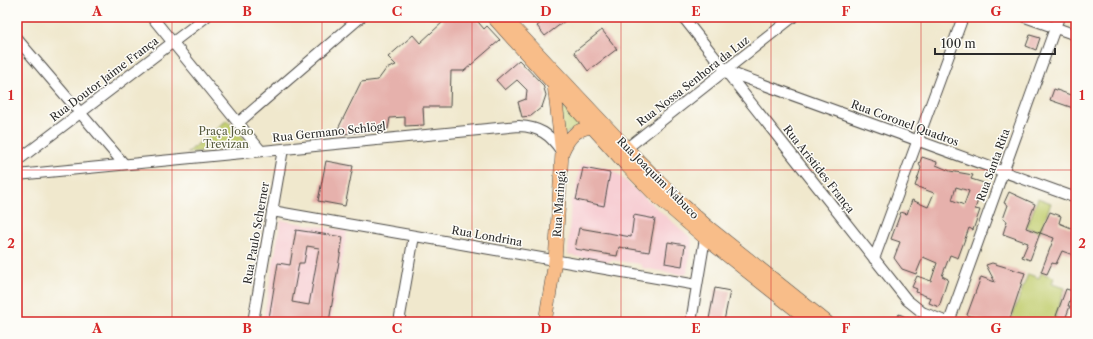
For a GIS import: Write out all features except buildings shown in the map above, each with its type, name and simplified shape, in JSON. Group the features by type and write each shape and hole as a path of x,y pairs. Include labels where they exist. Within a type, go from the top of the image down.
{"main road":[{"name":"Rua Joaquim Nabuco","path":"493,17 639,180 827,322"},
{"name":"Rua Joaquim Nabuco","path":"504,17 706,232 811,322"},
{"name":"Rua Maringá","path":"545,322 555,261 562,152 554,85"},
{"path":"562,152 573,134 591,126 602,127 611,131"}],"street":[{"path":"152,17 261,151"},
{"name":"Rua Doutor Jaime França","path":"17,161 206,17"},
{"path":"238,123 361,17"},
{"name":"Rua Aristides França","path":"683,17 907,300 922,312 948,322"},
{"name":"Rua Nossa Senhora da Luz","path":"627,148 793,17"},
{"path":"874,259 963,17"},
{"path":"1025,17 1076,35"},
{"name":"Rua Santa Rita","path":"948,322 1059,17"},
{"path":"17,39 124,164"},
{"name":"Rua Coronel Quadros","path":"725,71 1076,198"},
{"name":"Rua Germano Schlögl","path":"17,175 519,126 529,126 544,132 550,136 562,152"},
{"name":"Rua Paulo Scherner","path":"253,322 283,149"},
{"name":"Rua Londrina","path":"272,212 697,285"},
{"path":"691,322 706,232"},
{"path":"399,322 414,236"}],"shaded area":[{"path":"583,163 612,169 691,238 692,243 687,273 683,275 643,268 640,264 611,260 608,262 568,255 571,199 574,199 580,165"},
{"path":"281,220 347,231 331,322 263,322"}],"green space":[{"path":"560,103 581,126 563,135"},
{"name":"Praça João Trevizan","path":"227,120 250,146 187,153"},
{"path":"1038,198 1051,203 1040,232 1027,227"},
{"path":"1041,273 1054,277 1052,284 1065,288 1055,316 1057,317 1055,322 1010,322 1028,274 1039,278"}]}
